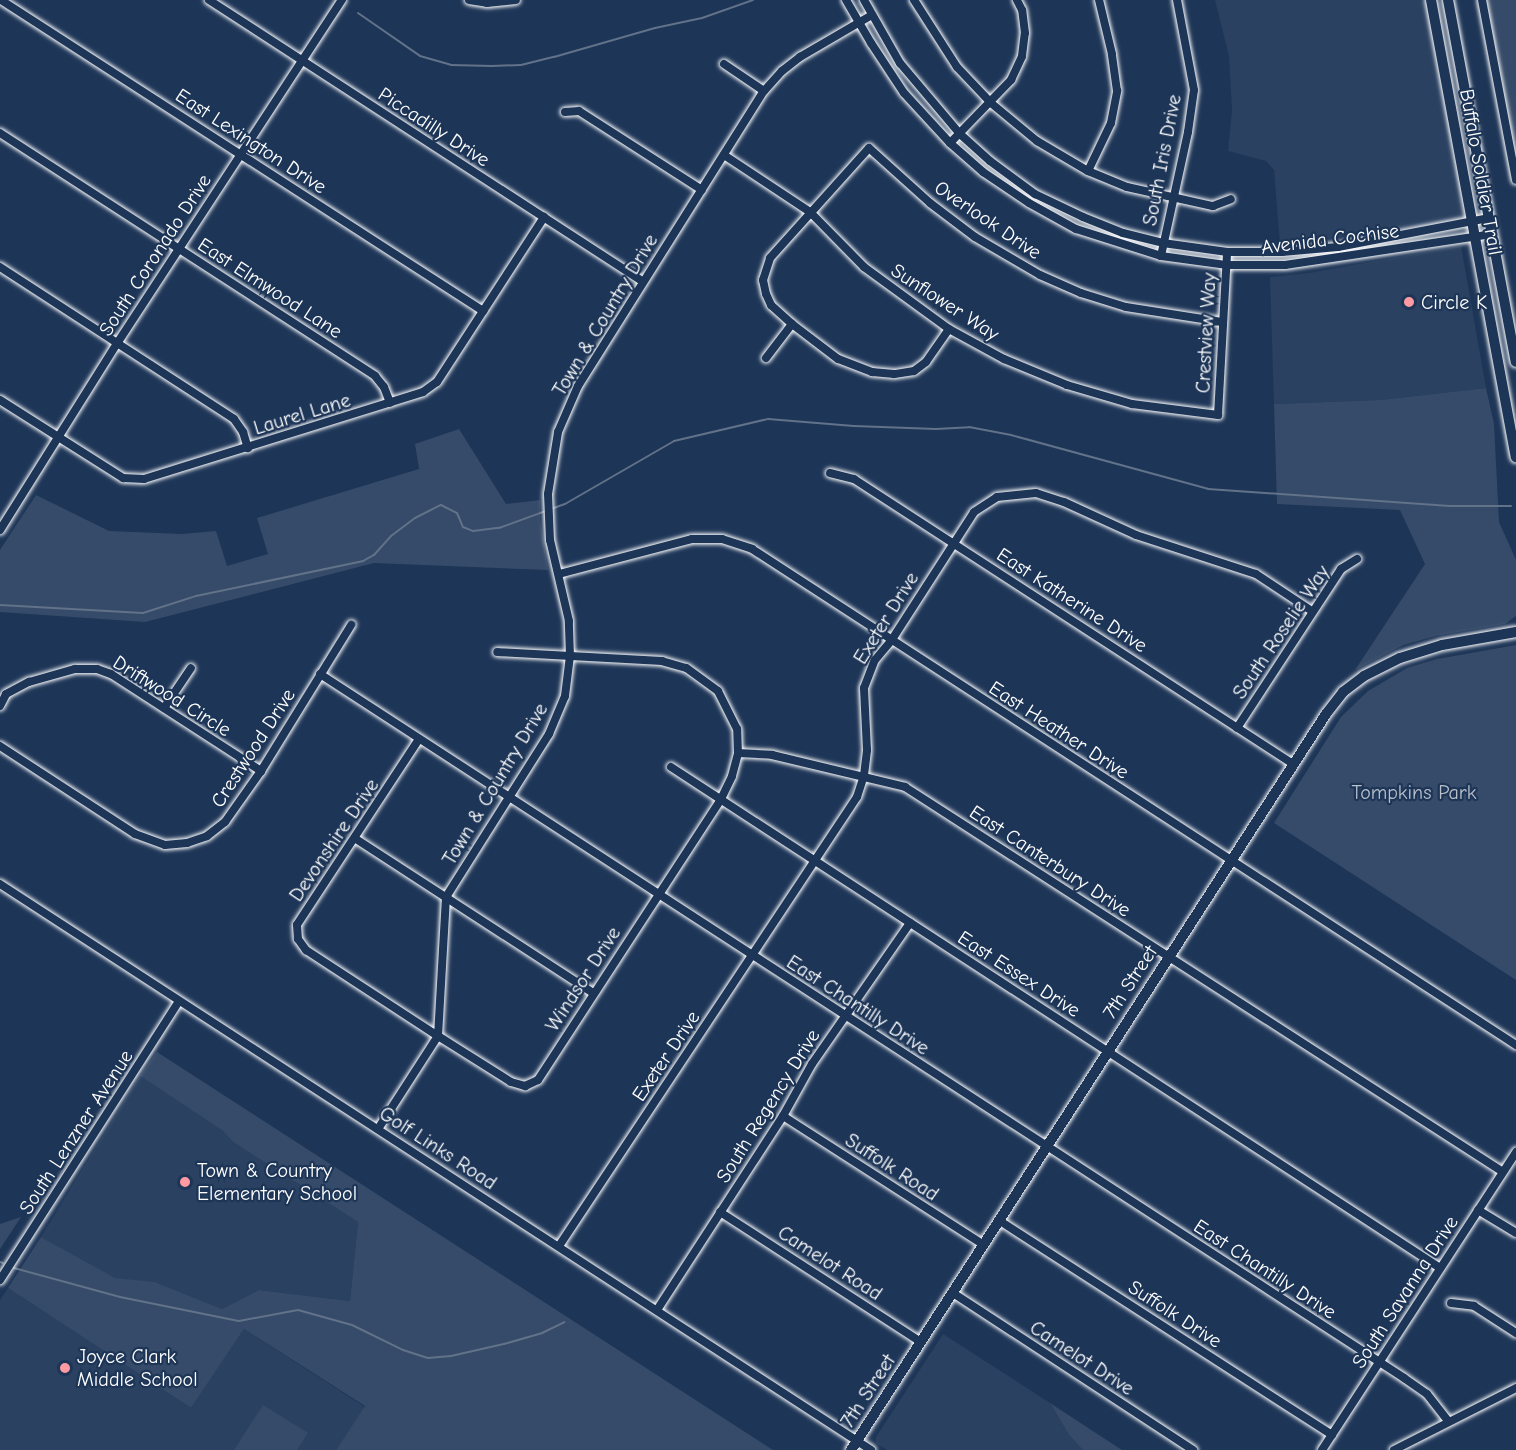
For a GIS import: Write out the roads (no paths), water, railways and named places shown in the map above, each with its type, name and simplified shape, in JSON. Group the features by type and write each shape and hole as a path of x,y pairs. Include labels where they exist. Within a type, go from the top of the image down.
{"main road":[{"name":"Buffalo Soldier Trail","path":"1431,0 1516,457"},
{"name":"Buffalo Soldier Trail","path":"1448,0 1516,362"},
{"name":"7th Street","path":"851,1450 1048,1148 1107,1051 1230,861 1343,692 1364,676 1400,658 1442,645 1516,632"}],"street":[{"name":"East Lexington Drive","path":"1,0 483,311"},
{"name":"Piccadilly Drive","path":"210,0 642,281"},
{"name":"South Coronado Drive","path":"0,530 178,249 342,0"},
{"path":"469,0 487,3 516,0"},
{"name":"Avenida Cochise","path":"846,0 904,93 950,143 983,172 1029,203 1076,229 1161,256 1227,265 1285,264 1492,234"},
{"name":"Avenida Cochise","path":"864,0 900,63 960,134 990,161 1035,194 1083,218 1123,233 1163,243 1227,252 1282,252 1338,247 1488,218"},
{"path":"914,0 957,67 991,103 1036,141 1088,171 1127,187 1172,199 1213,206 1231,199"},
{"path":"950,143 1011,80 1022,56 1025,33 1022,10 1017,0"},
{"path":"1088,171 1111,123 1117,91 1112,54 1099,0"},
{"name":"South Iris Drive","path":"1161,256 1188,132 1194,90 1178,0"},
{"path":"1482,0 1516,180"},
{"name":"Town & Country Drive","path":"378,1129 438,1036 446,897 549,734 565,696 570,656 569,621 550,540 548,494 558,432 578,386 642,281 764,91 782,71 801,57 872,15"},
{"path":"724,64 764,91"},
{"path":"565,112 579,111 702,190"},
{"name":"East Elmwood Lane","path":"0,133 375,376 384,387 390,403"},
{"name":"Overlook Drive","path":"810,212 869,148 930,203 975,237 1040,275 1081,293 1126,307 1222,322"},
{"name":"Sunflower Way","path":"724,155 810,212 864,267 949,329 1004,359 1067,385 1132,404 1218,415"},
{"path":"810,212 770,258 763,280 771,305 792,324 838,359 872,372 894,374 914,370 926,362 949,329"},
{"name":"Laurel Lane","path":"0,400 123,478 144,479 423,392 437,382 544,217"},
{"name":"Crestview Way","path":"1218,415 1227,252"},
{"path":"0,267 234,419 243,432 248,448"},
{"path":"766,358 792,324"},
{"name":"East Katherine Drive","path":"830,472 854,479 1293,764"},
{"name":"Exeter Drive","path":"559,1246 817,861 857,797 864,775 867,750 864,688 875,660 891,641 974,512 998,497 1036,493 1064,502 1136,535 1256,574 1312,611"},
{"name":"East Heather Drive","path":"559,574 693,539 722,540 752,549 1516,1045"},
{"name":"South Roselie Way","path":"1237,728 1341,569 1357,559"},
{"name":"Crestwood Drive","path":"0,746 135,834 165,844 187,843 207,836 225,822 261,771 351,625"},
{"path":"497,652 662,661 686,668 705,679 723,699 737,729 738,753"},
{"path":"164,708 191,668"},
{"name":"Driftwood Circle","path":"0,706 6,694 29,682 75,669 97,669 111,674 261,771"},
{"name":"East Chantilly Drive","path":"320,674 1427,1394 1448,1421"},
{"name":"Devonshire Drive","path":"419,739 356,839 297,925 298,939 306,950 438,1036"},
{"name":"East Canterbury Drive","path":"738,753 772,755 864,775 905,787 1503,1172"},
{"name":"Windsor Drive","path":"438,1036 511,1082 525,1086 538,1080 721,799 732,776 738,753"},
{"name":"East Essex Drive","path":"671,767 1440,1268"},
{"path":"356,839 593,993"},
{"name":"Golf Links Road","path":"0,884 872,1450"},
{"name":"South Regency Drive","path":"657,1310 783,1116 812,1064 910,922"},
{"name":"South Lenzner Avenue","path":"0,1280 179,1000"},
{"name":"Suffolk Road","path":"783,1116 984,1245"},
{"name":"South Savanna Drive","path":"1322,1450 1516,1152"},
{"path":"1478,1210 1516,1233"},
{"name":"Camelot Road","path":"720,1212 921,1342"},
{"name":"Suffolk Drive","path":"1000,1221 1332,1435"},
{"name":"Camelot Drive","path":"953,1293 1193,1450"},
{"path":"1451,1303 1474,1306 1516,1333"},
{"path":"1394,1450 1516,1388"}],"waterway":[{"path":"358,13 420,56 451,65 492,66 521,65 554,57 655,28 702,18 753,0"},
{"path":"0,605 143,613 196,596 363,561 374,555 391,536 415,518 441,505 457,513 463,527 473,531 499,528 565,504 674,441 768,419 854,426 936,429 969,427 1011,435 1208,489 1449,506 1511,506"},
{"path":"14,1268 120,1297 239,1321 298,1310 352,1325 403,1350 428,1358 451,1356 504,1344 542,1333 565,1322"}],"place":[{"name":"Circle K","path":"1409,302"},
{"name":"Town & Country Elementary School","path":"185,1182"},
{"name":"Joyce Clark Middle School","path":"65,1368"}],"park label":[{"name":"Tompkins Park","path":"1414,792"}]}
